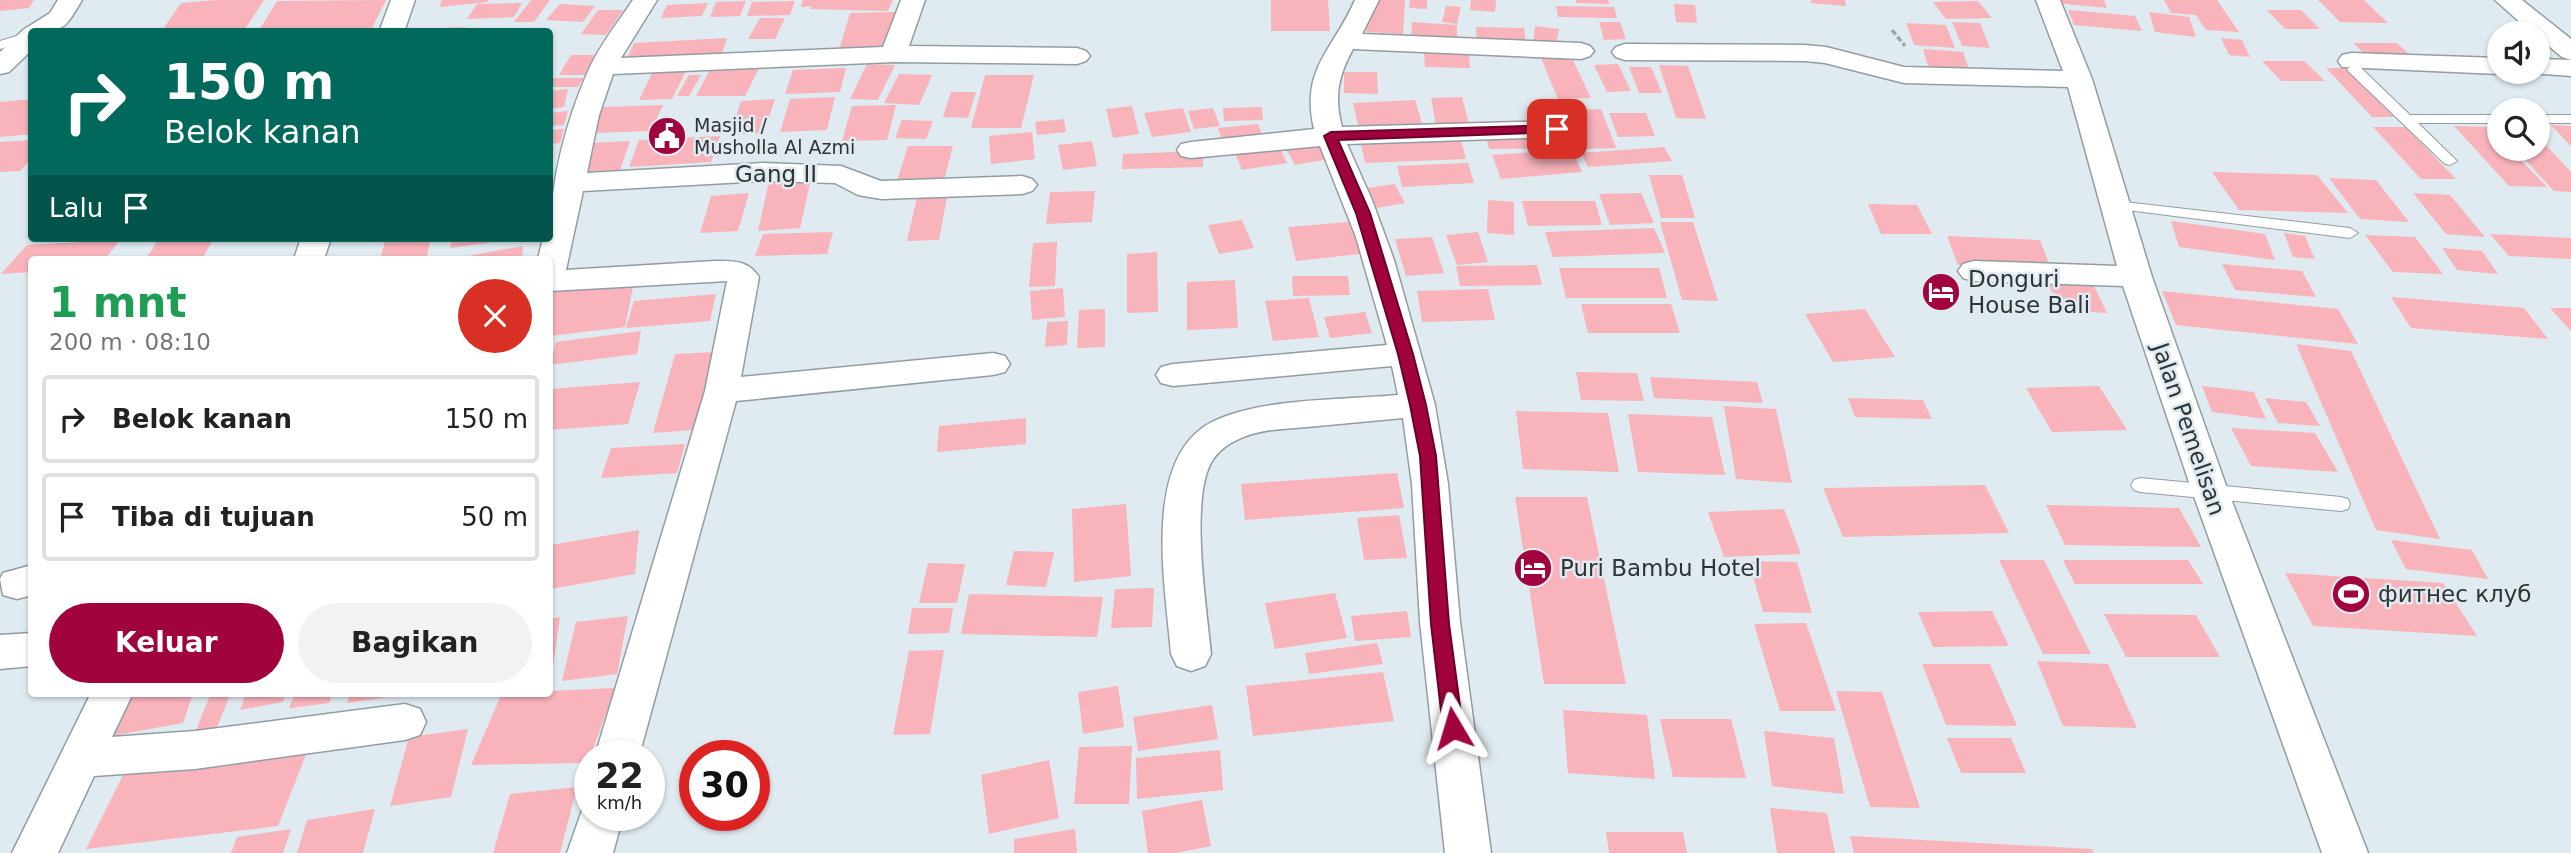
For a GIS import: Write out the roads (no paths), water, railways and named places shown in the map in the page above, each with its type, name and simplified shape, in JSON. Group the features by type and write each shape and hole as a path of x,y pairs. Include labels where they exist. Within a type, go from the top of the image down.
{"street":[{"path":"45,28 59,18 71,0"},
{"path":"392,28 403,0"},
{"path":"553,260 581,126 603,67 645,0"},
{"path":"893,54 914,0"},
{"path":"1367,0 1323,85 1324,113 1363,213 1406,354 1428,456 1440,624 1468,853"},
{"name":"Jalan Pemelisan","path":"2048,0 2079,79 2136,278 2210,492 2345,853"},
{"path":"2507,0 2571,52"},
{"path":"0,66 28,39"},
{"path":"1346,41 1581,51"},
{"path":"1625,52 1805,53 1826,55 1904,75 2079,79"},
{"path":"603,67 893,54 1077,56"},
{"path":"2352,65 2487,66"},
{"path":"2550,67 2571,68"},
{"path":"1191,150 1331,136 1557,129"},
{"name":"Gang II","path":"569,183 763,172 843,175 867,189 881,190 1022,185"},
{"path":"553,281 715,271 741,274 743,279 722,391 622,740"},
{"path":"1974,271 2136,278"},
{"path":"1173,374 1406,354"},
{"path":"722,391 993,364"},
{"path":"1191,654 1184,525 1188,472 1205,444 1222,432 1255,421 1418,405"},
{"path":"0,652 28,649"},
{"path":"30,851 81,758 110,697"},
{"path":"81,758 195,750 405,722"},
{"path":"590,853 597,831"}],"lane":[{"path":"0,46 28,36"},
{"path":"2352,65 2450,161"},
{"path":"2407,119 2487,119"},
{"path":"2550,119 2571,119"},
{"path":"2116,205 2350,233"},
{"path":"2140,485 2341,504"}],"place":[{"name":"Masjid / Musholla Al Azmi","path":"667,136"},
{"name":"Donguri House Bali","path":"1941,292"},
{"name":"Puri Bambu Hotel","path":"1533,568"},
{"name":"фитнес клуб","path":"2351,594"}]}
